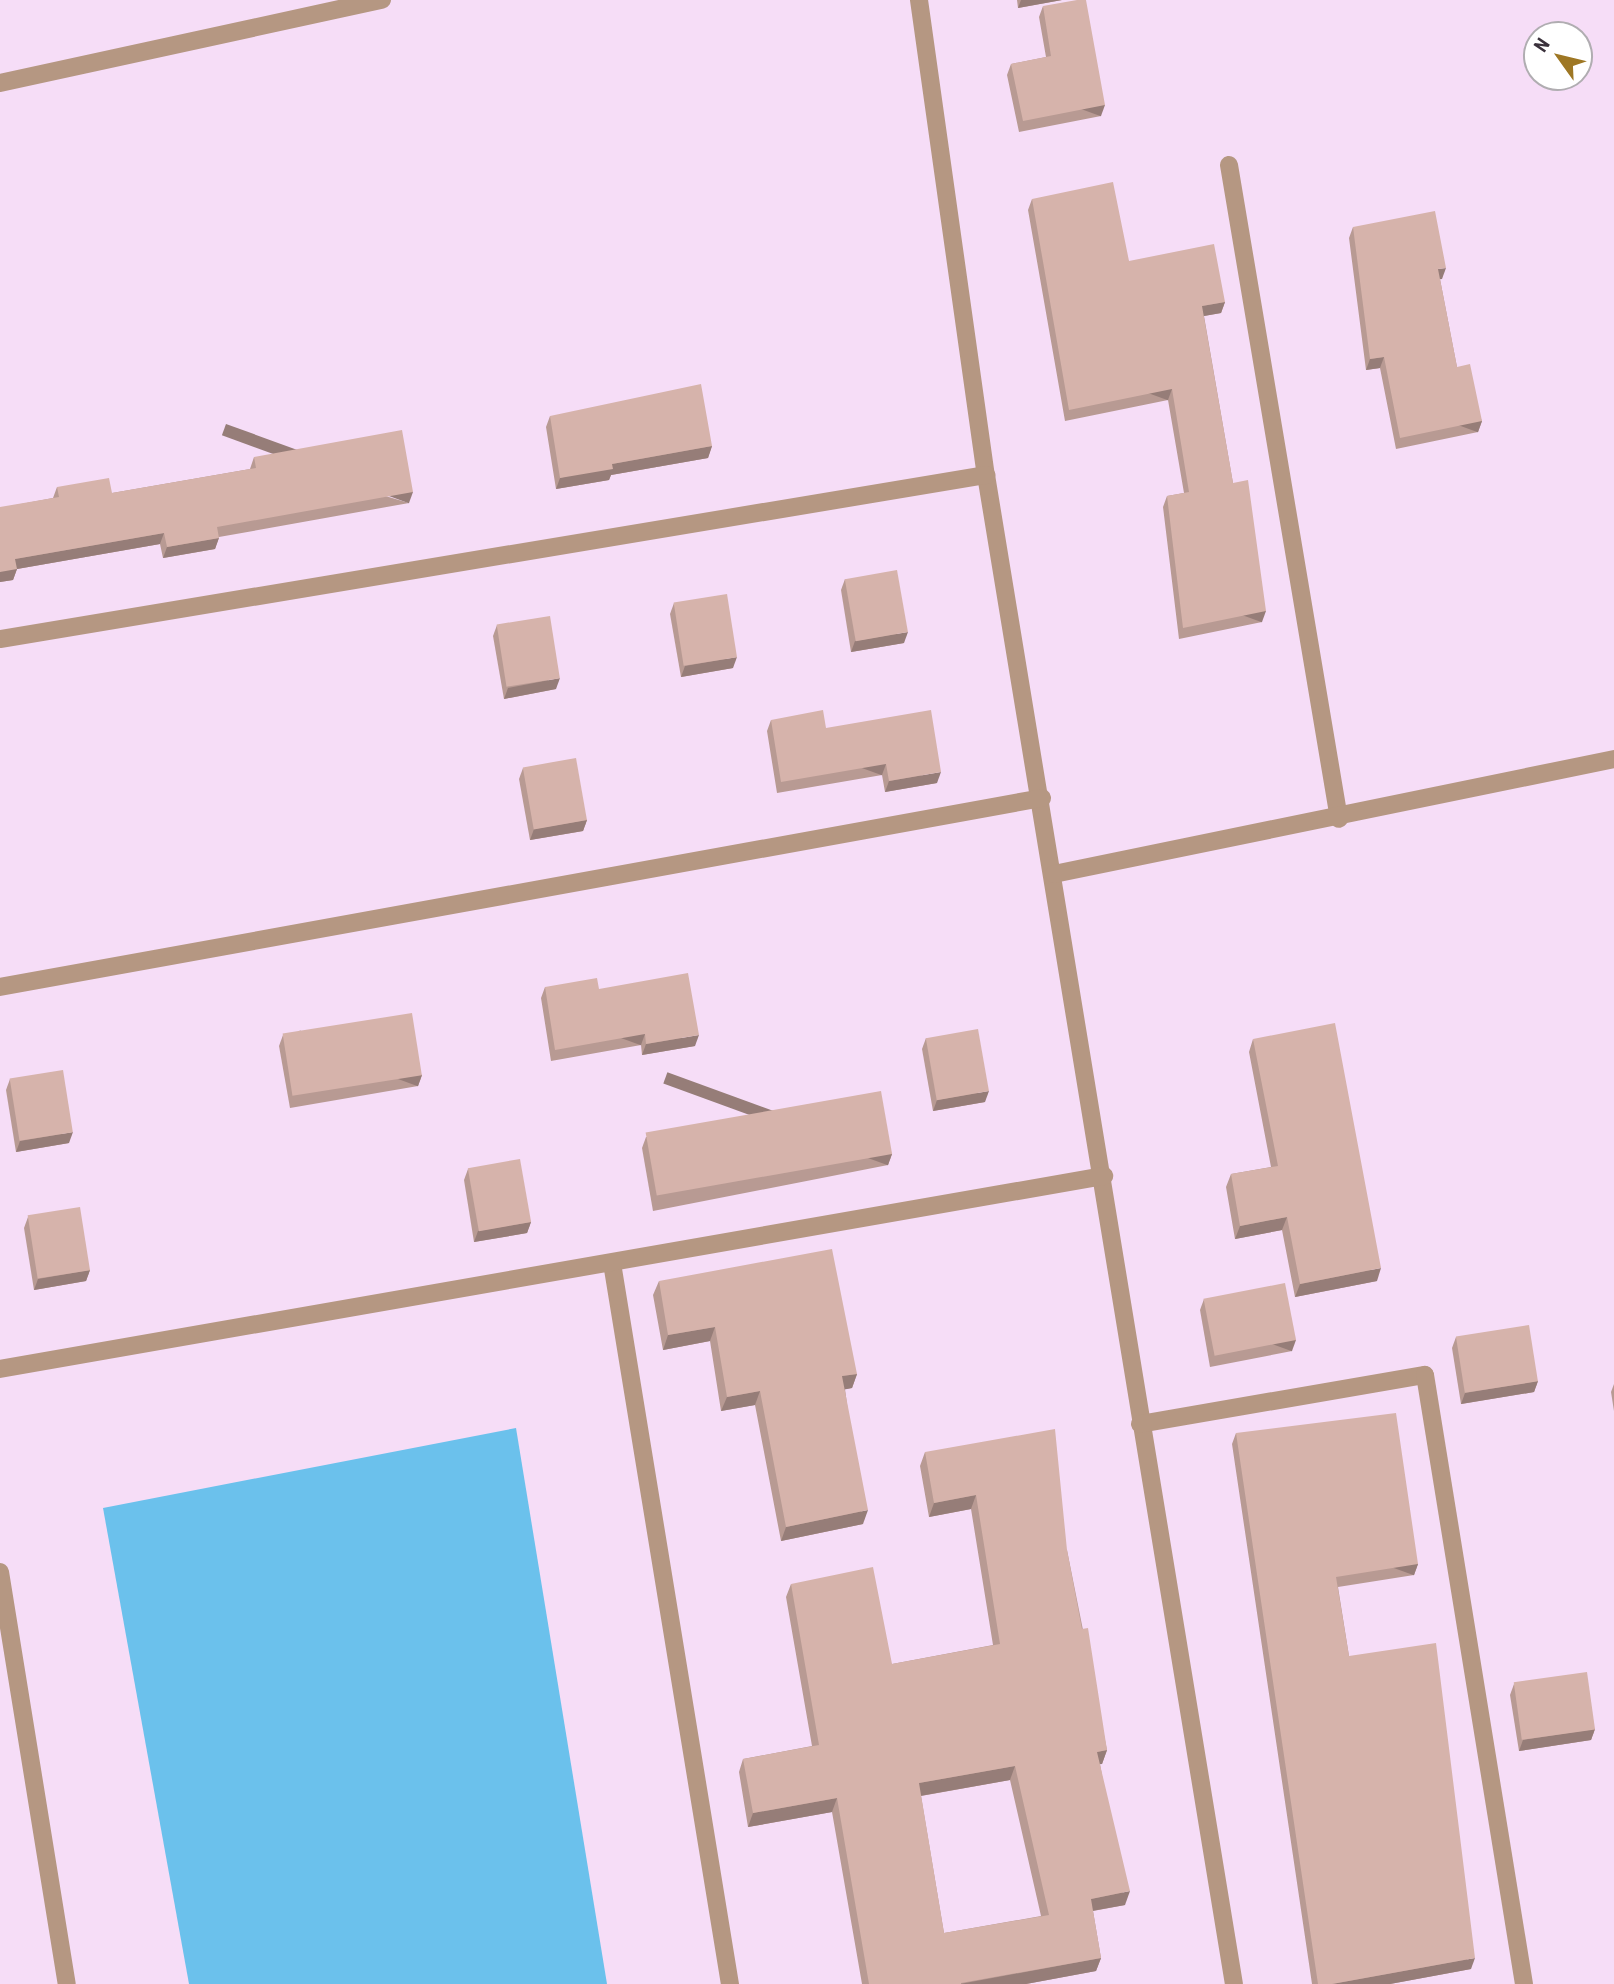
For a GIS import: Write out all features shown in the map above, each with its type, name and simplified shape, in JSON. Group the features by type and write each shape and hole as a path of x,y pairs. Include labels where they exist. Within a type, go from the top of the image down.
{"street":[{"path":"0,83 382,0"},
{"path":"919,0 986,475 1042,798 1104,1176 1140,1424 1234,1984"},
{"path":"1229,165 1339,818"},
{"path":"0,639 986,475"},
{"path":"1054,874 1339,818 1614,759"},
{"path":"0,987 1042,798"},
{"path":"0,1369 1104,1176"},
{"path":"612,1263 730,1984"},
{"path":"1140,1424 1425,1375 1524,1984"},
{"path":"0,1573 67,1984"}],"water":[{"path":"516,1428 607,1984 189,1984 103,1508"}],"building":[{"path":"1086,0 1105,105 1023,121 1011,64 1051,56 1043,6"},
{"path":"1113,182 1129,261 1214,244 1225,302 1202,306 1233,483 1248,480 1266,611 1183,628 1167,496 1189,492 1172,389 1069,410 1032,199"},
{"path":"1435,211 1446,268 1438,269 1457,367 1470,364 1482,421 1400,438 1384,357 1370,359 1353,227"},
{"path":"701,384 712,446 612,464 613,469 560,478 550,416"},
{"path":"402,430 413,492 217,527 219,538 167,547 164,533 15,559 17,569 0,572 0,507 59,497 57,487 109,478 112,493 256,468 254,457"},
{"path":"897,570 908,632 856,641 845,579"},
{"path":"727,594 737,657 684,666 674,602"},
{"path":"550,616 560,678 507,687 497,624"},
{"path":"823,710 826,728 931,710 941,772 889,781 886,764 781,782 771,720"},
{"path":"576,758 587,820 534,829 523,767"},
{"path":"688,973 699,1035 646,1044 645,1034 555,1050 545,987 597,978 599,989"},
{"path":"412,1013 422,1075 292,1096 283,1033"},
{"path":"1335,1023 1381,1268 1300,1284 1287,1217 1240,1226 1231,1174 1278,1166 1253,1039"},
{"path":"978,1029 989,1091 937,1100 926,1038"},
{"path":"63,1070 73,1132 20,1141 10,1078"},
{"path":"881,1091 892,1154 657,1196 646,1133"},
{"path":"520,1159 531,1222 479,1231 468,1168"},
{"path":"80,1207 90,1270 38,1279 28,1215"},
{"path":"832,1249 857,1374 842,1376 868,1510 786,1527 760,1391 727,1397 715,1327 668,1335 659,1281"},
{"path":"1285,1283 1296,1340 1215,1356 1204,1299"},
{"path":"1529,1325 1538,1381 1465,1393 1456,1337"},
{"path":"1396,1413 1418,1564 1336,1577 1349,1656 1436,1643 1475,1958 1332,1984 1318,1984 1236,1433"},
{"path":"1055,1429 1067,1550 1082,1629 1088,1628 1107,1750 1097,1752 1130,1891 1091,1899 1101,1958 961,1984 869,1984 837,1798 753,1813 743,1759 819,1745 791,1584 873,1567 892,1664 1000,1644 976,1495 934,1503 925,1452","holes":["1015,1766 1049,1915 944,1933 919,1783"]},
{"path":"1587,1672 1595,1729 1522,1740 1514,1682"}]}
